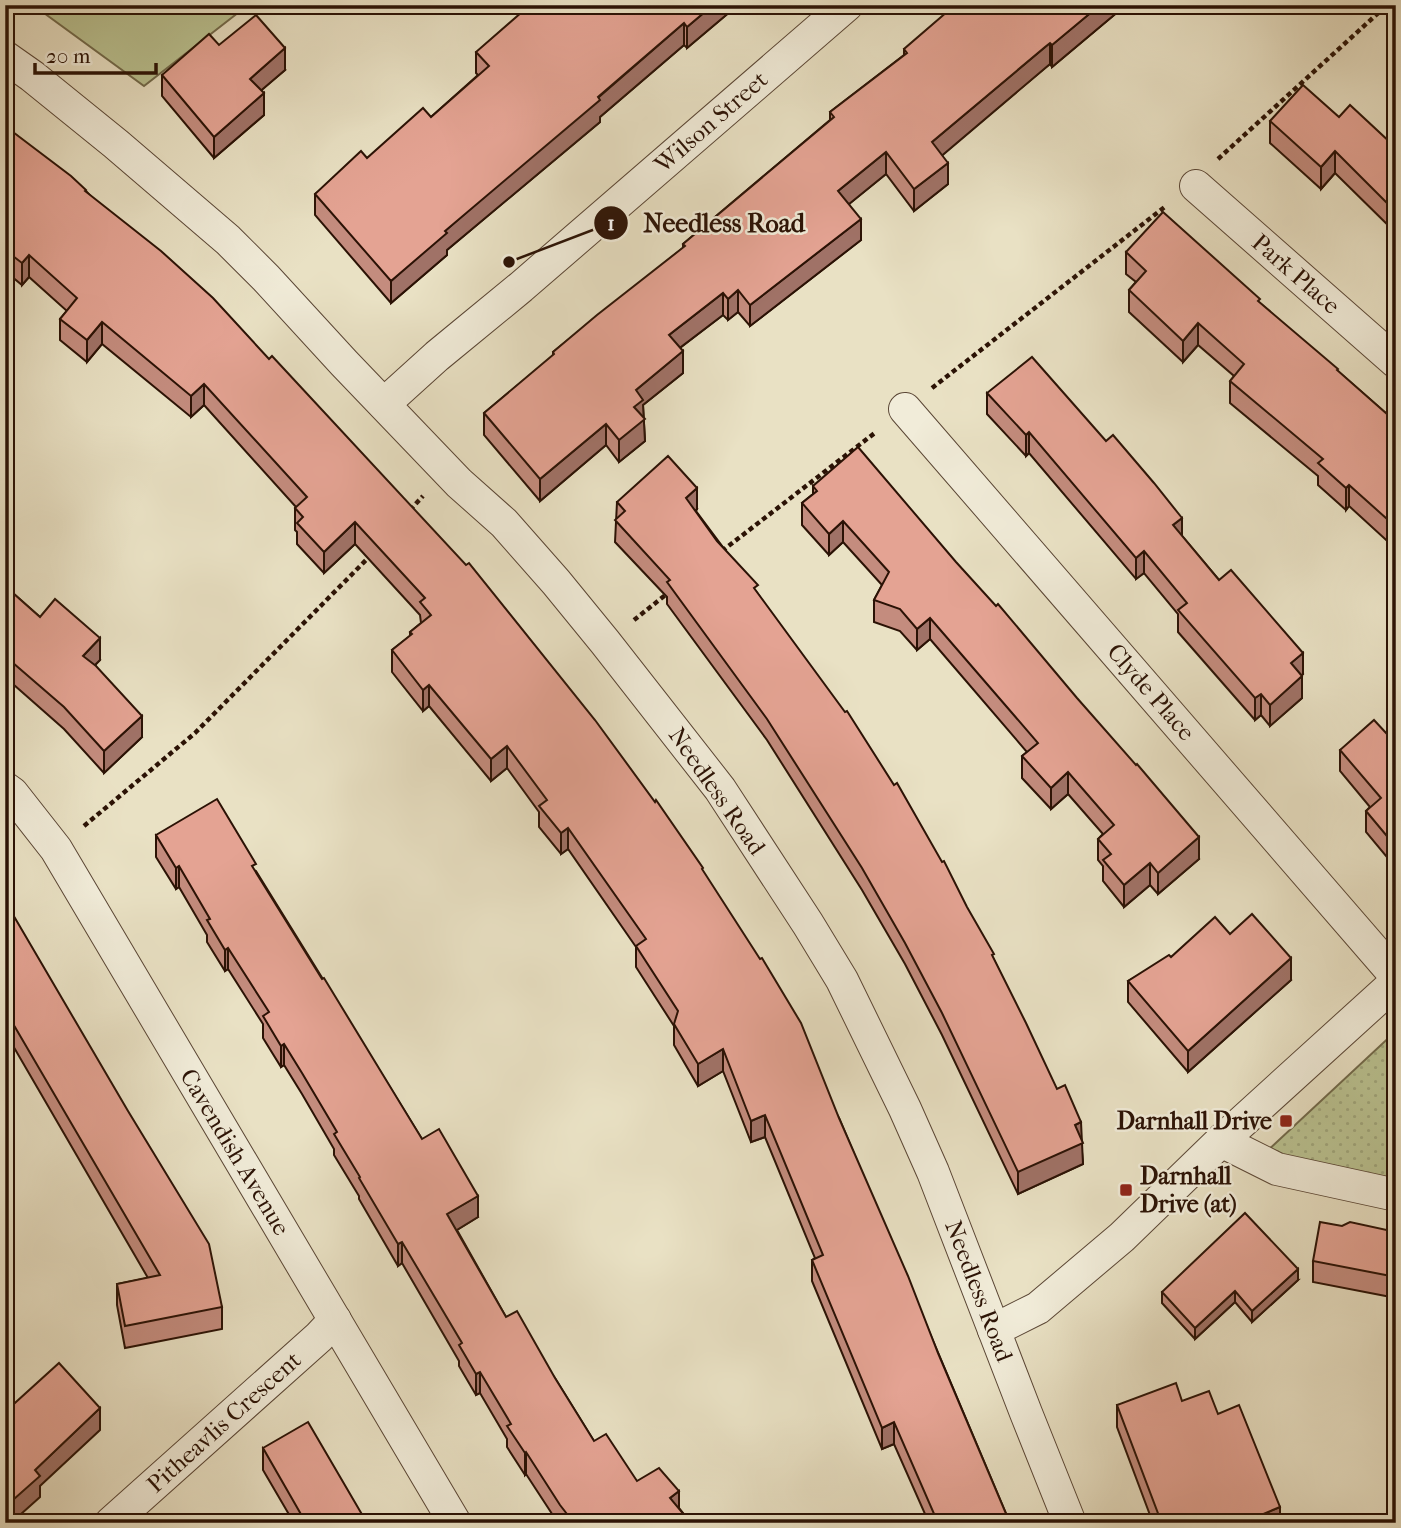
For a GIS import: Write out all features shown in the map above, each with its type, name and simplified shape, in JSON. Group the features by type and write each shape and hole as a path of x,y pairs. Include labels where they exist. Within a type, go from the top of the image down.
{"street":[{"name":"Wilson Street","path":"384,404 848,5"},
{"name":"Needless Road","path":"5,57 116,144 228,240 266,278 344,363 503,523 556,582 720,789 842,980 905,1109 1070,1523"},
{"name":"Park Place","path":"1196,186 1396,362"},
{"name":"Clyde Place","path":"905,409 1396,976"},
{"name":"Cavendish Avenue","path":"5,788 12,793 56,849 455,1523"},
{"path":"994,1330 1038,1308 1122,1237 1221,1141 1396,982"},
{"path":"1221,1141 1277,1169 1396,1195"},
{"name":"Pitheavlis Crescent","path":"111,1523 335,1321"}],"path":[{"path":"713,559 1163,208 1196,186 1206,170 1387,5"},
{"path":"402,520 447,469"},
{"path":"56,849 195,733 374,551"},
{"path":"606,642 670,592"}],"green space":[{"path":"33,5 248,5 144,86"},
{"path":"1396,1031 1396,1181 1265,1153"}],"building":[{"path":"530,5 713,5 687,27 684,23 598,97 600,100 445,231 447,233 391,281 315,194 361,151 367,158 423,108 431,117 489,66 476,52"},
{"path":"955,5 1100,5 1052,45 1050,43 1045,47 932,142 948,163 914,189 886,152 838,191 861,219 750,305 738,290 728,299 723,293 669,335 683,351 636,390 643,400 634,407 645,419 619,440 606,424 540,479 484,413 597,315 685,246 683,244 834,117 830,112 907,53 904,49"},
{"path":"256,15 285,48 250,79 264,93 214,137 162,75 209,34 219,45"},
{"path":"1303,85 1339,117 1350,105 1392,144 1396,142 1396,212 1335,151 1321,167 1270,121"},
{"path":"5,126 71,176 85,191 161,251 213,298 269,359 272,356 466,565 469,563 595,720 655,802 656,800 703,868 760,959 762,958 801,1023 1010,1523 938,1523 894,1422 882,1428 812,1260 823,1255 765,1115 751,1121 723,1049 698,1064 674,1024 678,1011 636,946 646,939 568,828 561,833 539,806 547,800 507,746 491,759 429,685 423,690 392,650 431,615 420,602 425,598 355,522 324,552 297,523 303,517 295,508 307,497 204,384 191,396 102,322 87,340 60,319 77,298 29,255 22,263 5,250"},
{"path":"1163,212 1260,299 1258,301 1396,422 1396,527 1349,485 1346,488 1318,463 1323,459 1230,381 1244,364 1198,323 1183,341 1129,290 1146,271 1126,252"},
{"path":"1032,357 1106,441 1113,435 1154,483 1182,518 1173,525 1219,580 1231,570 1303,653 1291,663 1302,676 1270,705 1261,694 1255,698 1178,610 1187,603 1144,551 1136,558 1029,432 1026,435 987,393"},
{"path":"858,447 1199,837 1158,873 1150,863 1124,885 1103,860 1111,854 1098,839 1114,825 1068,772 1051,788 1022,756 1038,743 930,618 917,629 900,609 874,600 889,572 843,521 829,534 802,503 817,491 813,486"},
{"path":"668,456 697,488 686,498 717,541 758,585 754,588 845,712 847,711 894,785 897,783 942,862 944,861 994,954 992,955 1057,1089 1065,1085 1081,1122 1075,1125 1083,1143 1018,1172 942,1013 862,868 767,719 667,582 670,580 615,520 625,511 617,502"},
{"path":"5,586 40,617 55,599 100,638 83,656 96,666 142,716 104,751 64,707 5,656"},
{"path":"1374,720 1387,734 1396,726 1396,847 1366,811 1381,798 1340,750"},
{"path":"217,799 256,864 252,866 422,1139 439,1129 478,1196 447,1214 506,1317 517,1311 594,1441 606,1434 637,1481 659,1468 679,1491 670,1498 691,1523 574,1523 507,1426 511,1424 480,1372 476,1374 459,1345 462,1343 402,1242 398,1244 302,1073 263,1016 269,1012 228,948 225,950 179,866 176,868 156,835"},
{"path":"5,901 209,1244 222,1307 125,1326 117,1284 160,1275 5,1010"},
{"path":"1252,914 1291,958 1188,1051 1128,981 1169,955 1171,957 1215,917 1230,934"},
{"path":"1245,1213 1298,1269 1252,1311 1235,1291 1195,1328 1162,1292"},
{"path":"1320,1222 1342,1226 1350,1222 1396,1232 1396,1277 1313,1261"},
{"path":"59,1363 100,1408 35,1470 40,1476 5,1507 5,1412"},
{"path":"1176,1383 1182,1401 1209,1391 1218,1414 1239,1405 1280,1507 1256,1517 1258,1523 1156,1523 1159,1516 1117,1405"},
{"path":"308,1422 367,1523 306,1523 263,1448"}],"place":[{"name":"Needless Road","path":"509,262"},
{"name":"Darnhall Drive","path":"1286,1121"},
{"name":"Darnhall Drive (at)","path":"1126,1190"}]}
